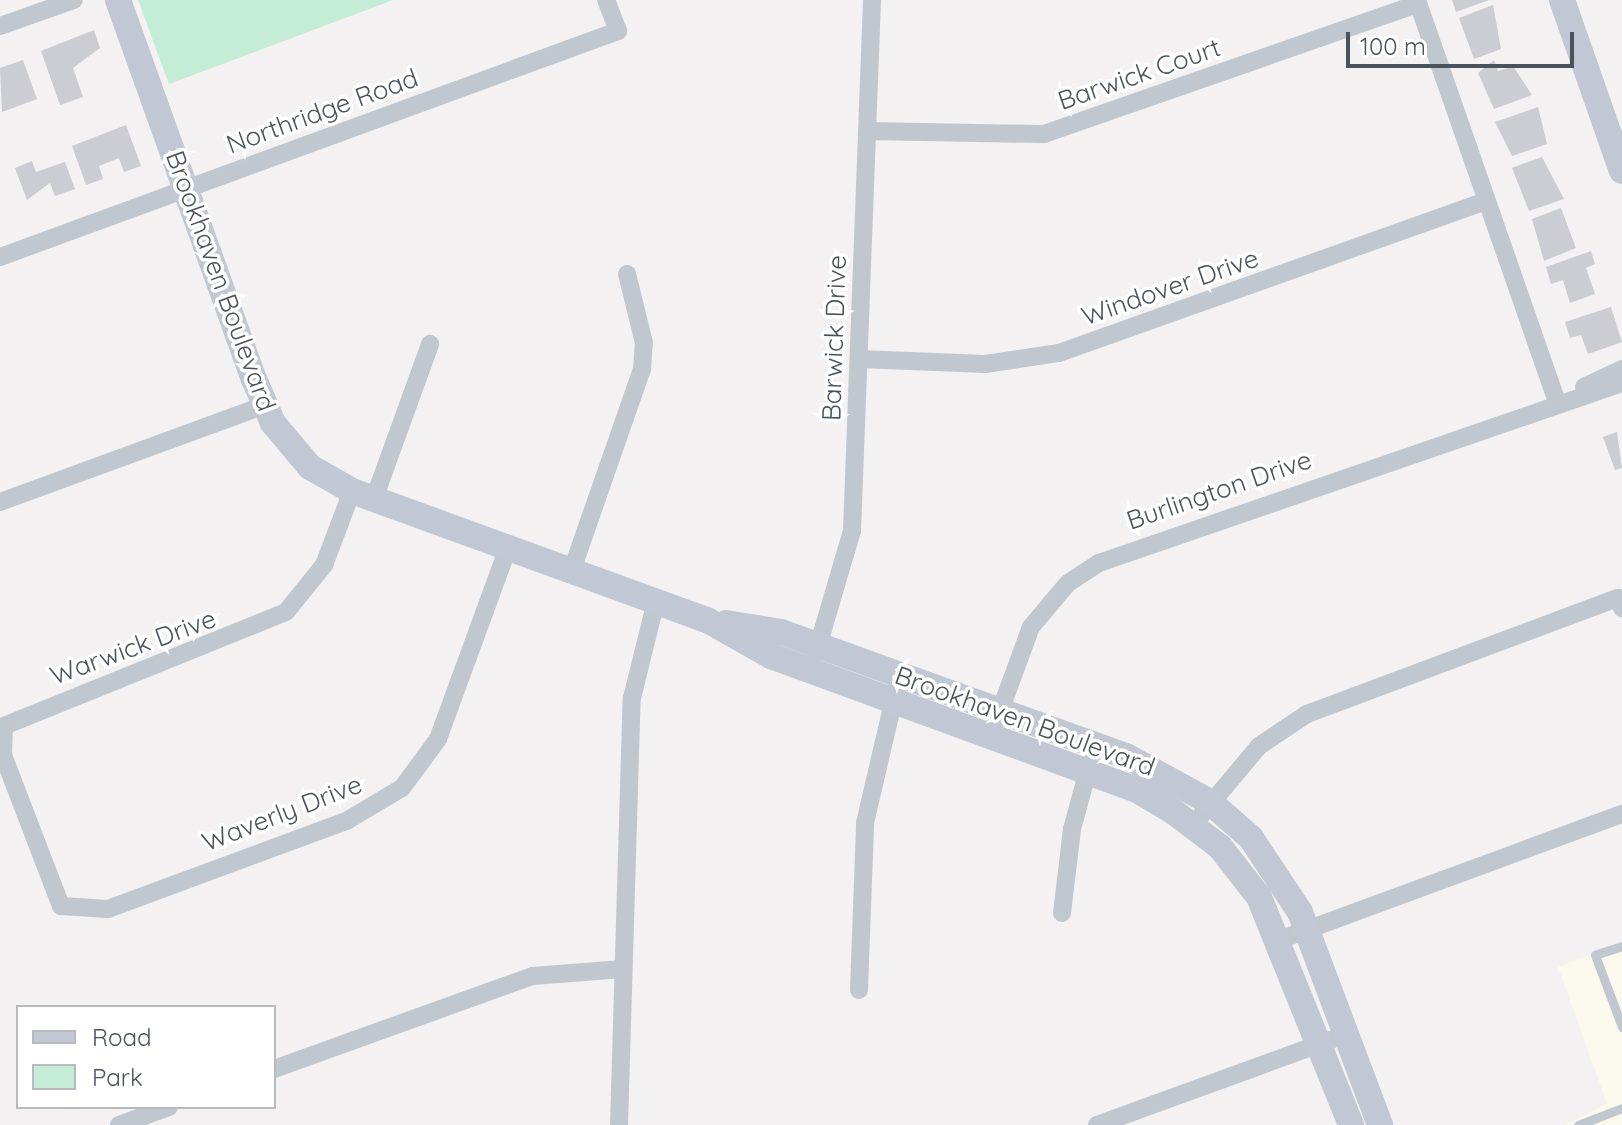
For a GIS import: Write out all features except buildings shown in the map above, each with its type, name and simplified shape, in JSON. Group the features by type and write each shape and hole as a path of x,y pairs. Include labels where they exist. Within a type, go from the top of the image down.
{"street":[{"path":"0,26 74,0"},
{"name":"Brookhaven Boulevard","path":"118,0 265,405 296,454 363,495 707,620 810,671 891,703 1139,791 1193,825 1237,865 1282,939 1351,1125"},
{"name":"Northridge Road","path":"0,257 618,31 606,0"},
{"name":"Barwick Drive","path":"810,671 852,531 872,0"},
{"path":"1562,0 1622,171"},
{"path":"1417,2 1557,401"},
{"name":"Barwick Court","path":"867,131 1044,134 1417,2"},
{"name":"Windover Drive","path":"860,359 985,364 1059,353 1487,201"},
{"path":"572,570 642,369 644,343 627,274"},
{"path":"363,495 430,344"},
{"name":"Burlington Drive","path":"1557,401 1622,369"},
{"name":"Burlington Drive","path":"990,737 1031,627 1068,583 1099,563 1557,401 1622,383"},
{"path":"0,502 265,405"},
{"name":"Warwick Drive","path":"46,865 3,755 4,726 286,612 324,565 363,495"},
{"name":"Waverly Drive","path":"46,865 61,906 94,912 387,799 438,739 508,548"},
{"path":"619,1125 632,698 656,601"},
{"path":"1193,825 1259,746 1307,714 1620,603"},
{"name":"Brookhaven Boulevard","path":"707,620 819,645 1097,745 1210,802 1265,855 1308,929 1380,1125"},
{"path":"859,990 865,823 891,703 901,676"},
{"path":"1062,913 1087,772 1097,745"},
{"path":"1282,939 1622,814"},
{"path":"276,1068 533,976 623,969"},
{"path":"1097,1125 1347,1034"},
{"path":"119,1125 163,1109"}],"lane":[{"path":"1622,946 1595,955 1622,1027"},
{"path":"1578,1125 1622,1108"},
{"path":"1607,1113 1612,1125"}],"shaded area":[{"path":"1622,942 1622,1125 1565,1125 1607,1104 1558,967"}],"green space":[{"path":"138,0 393,0 169,84"}]}
